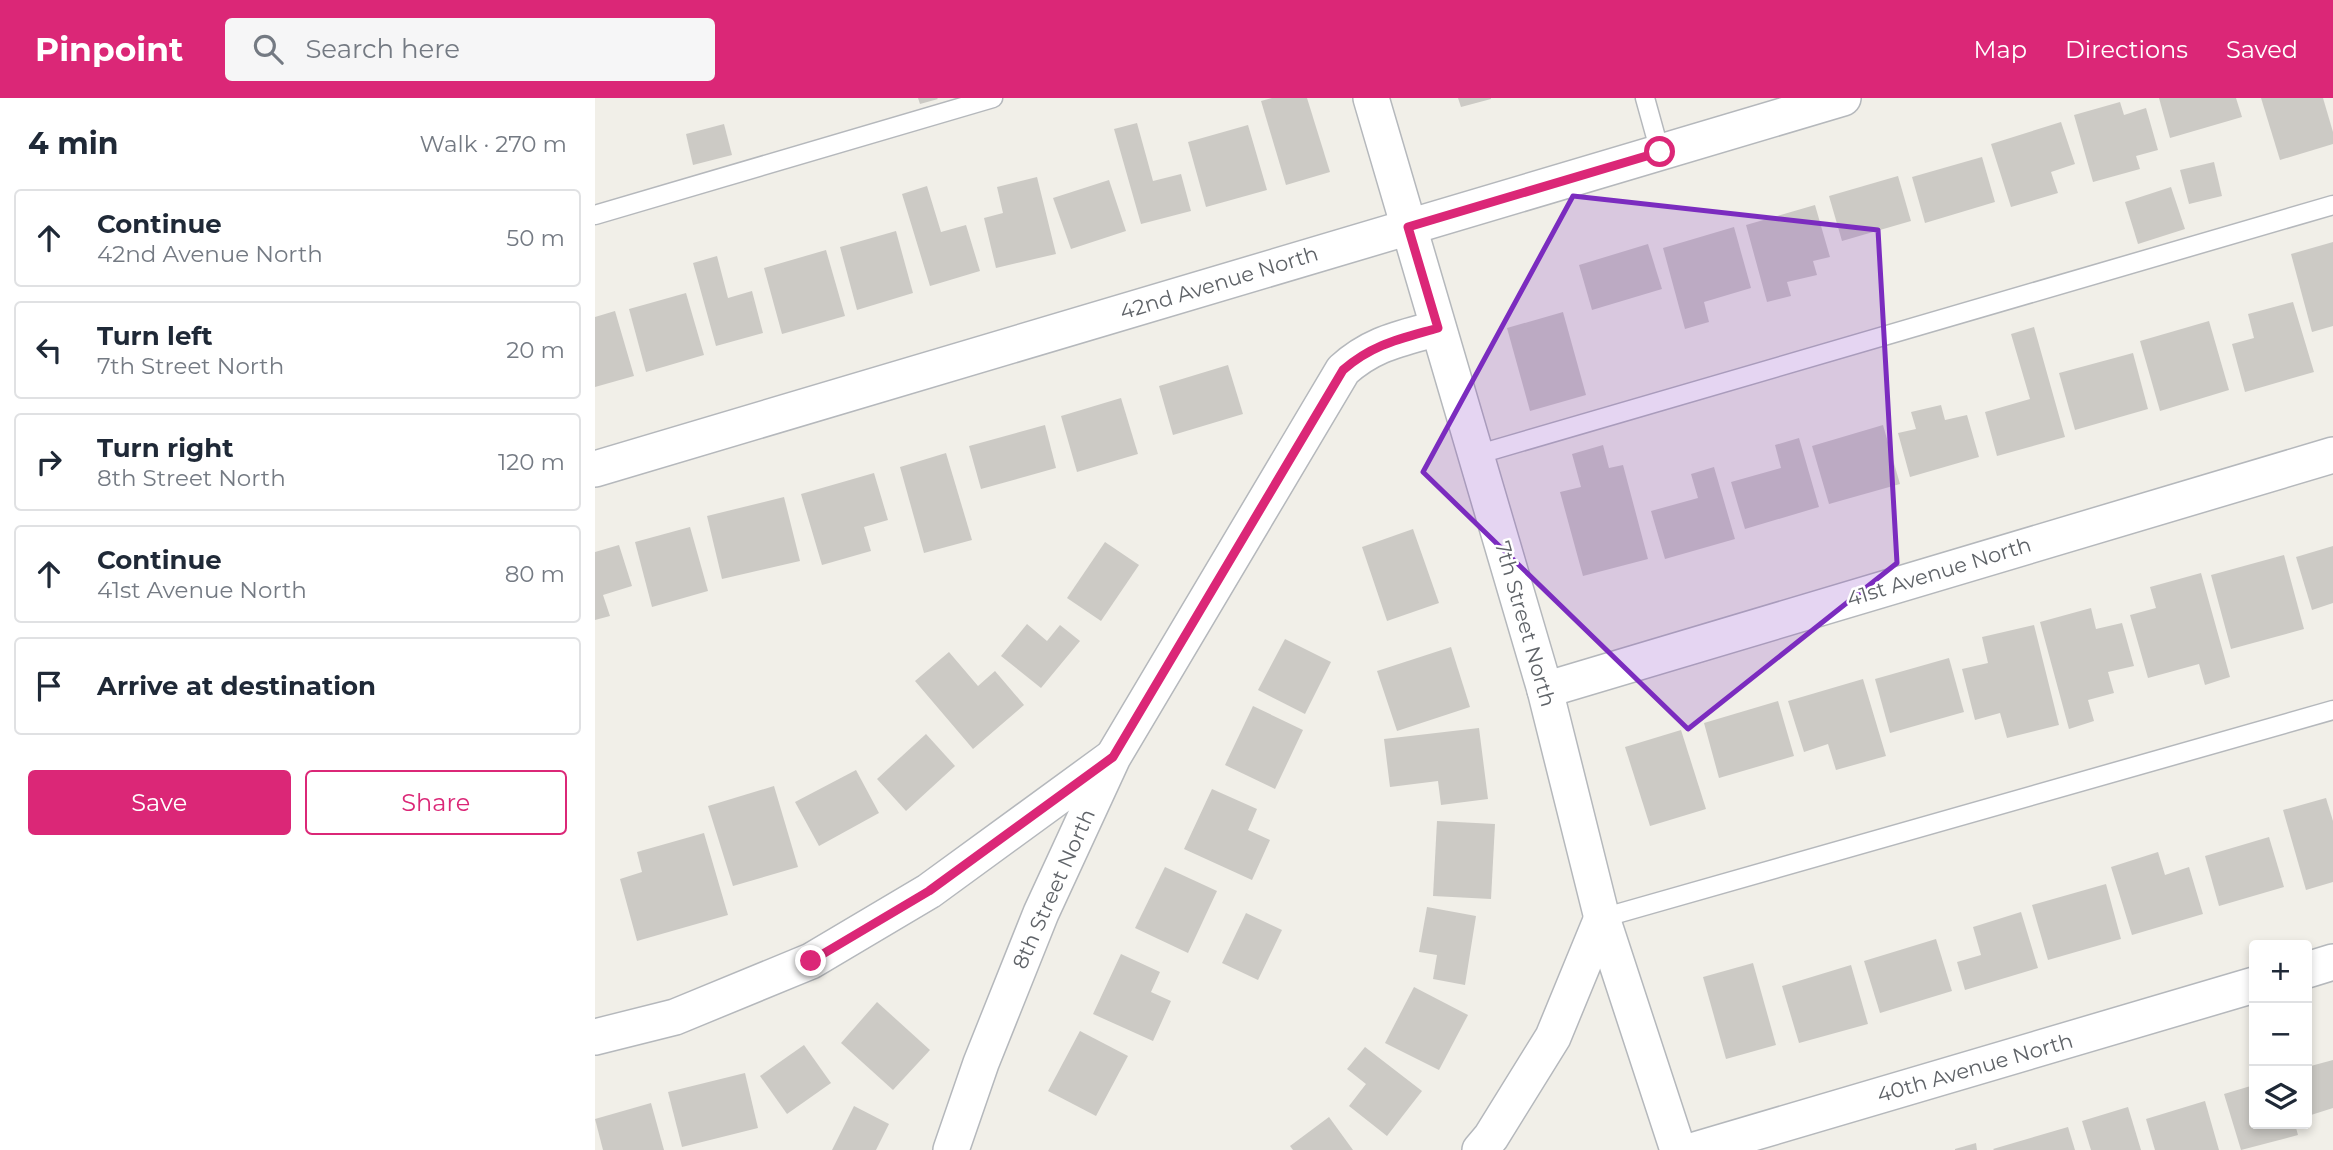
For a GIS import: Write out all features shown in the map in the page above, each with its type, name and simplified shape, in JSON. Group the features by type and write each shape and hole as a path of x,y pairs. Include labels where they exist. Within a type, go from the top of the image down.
{"street":[{"name":"7th Street North","path":"1371,98 1545,690 1602,918 1678,1150"},
{"name":"42nd Avenue North","path":"595,469 1843,98"},
{"name":"8th Street North","path":"951,1150 981,1063 1041,913 1113,757 1343,370 1360,356 1381,345 1438,328"},
{"name":"41st Avenue North","path":"1545,690 2333,455"},
{"path":"595,1037 675,1017 811,961 929,891 1113,757"},
{"path":"1480,1150 1491,1137 1553,1037 1602,918"},
{"path":"2312,968 2333,962"},
{"name":"40th Avenue North","path":"1695,1150 2249,986"}],"lane":[{"path":"595,215 993,98"},
{"path":"1645,98 1660,152"},
{"path":"1476,455 2333,205"},
{"path":"1602,918 2333,710"}],"highlighted area":[{"path":"1573,196 1878,230 1897,563 1688,729 1423,472"}],"building":[{"path":"918,98 937,98 938,99 920,104"},
{"path":"1272,98 1307,98 1330,172 1286,185 1261,101"},
{"path":"1458,98 1491,98 1491,99 1461,107"},
{"path":"2159,98 2236,98 2242,117 2170,138"},
{"path":"2261,98 2323,98 2333,132 2333,144 2280,160"},
{"path":"2120,102 2124,115 2146,108 2158,150 2136,156 2140,169 2093,182 2074,115"},
{"path":"2061,122 2075,164 2051,172 2058,193 2011,207 1991,144"},
{"path":"1137,123 1153,181 1181,174 1191,211 1141,224 1114,129"},
{"path":"724,124 732,155 693,165 686,134"},
{"path":"1248,125 1267,190 1206,207 1188,142"},
{"path":"1982,157 1995,202 1925,223 1912,177"},
{"path":"2214,162 2222,196 2189,204 2180,170"},
{"path":"1898,176 1911,221 1842,241 1829,196"},
{"path":"1037,177 1056,254 996,268 984,218 1003,213 997,187"},
{"path":"1109,180 1126,231 1071,249 1053,198"},
{"path":"927,186 941,232 966,225 980,271 930,286 902,194"},
{"path":"2171,187 2185,229 2138,244 2125,202"},
{"path":"1815,205 1830,257 1813,261 1817,275 1787,282 1791,296 1767,302 1746,225"},
{"path":"1734,227 1751,288 1704,302 1709,322 1685,329 1663,248"},
{"path":"896,231 913,293 857,310 840,247"},
{"path":"2333,242 2333,326 2312,332 2291,254"},
{"path":"1648,244 1662,289 1592,310 1579,265"},
{"path":"826,250 845,316 782,334 764,268"},
{"path":"717,256 728,298 752,291 763,333 716,346 693,263"},
{"path":"686,293 704,355 646,372 629,309"},
{"path":"2293,302 2314,372 2245,392 2232,344 2254,338 2248,314"},
{"path":"615,311 634,376 595,387 595,317"},
{"path":"1563,312 1586,395 1530,411 1507,328"},
{"path":"2209,321 2229,390 2160,411 2140,341"},
{"path":"2034,327 2065,437 1997,456 1985,412 2030,399 2011,334"},
{"path":"2133,353 2148,409 2075,430 2059,373"},
{"path":"1228,365 1243,414 1173,435 1159,386"},
{"path":"1121,398 1138,454 1077,472 1061,416"},
{"path":"1941,405 1945,420 1967,415 1979,457 1910,477 1898,433 1916,429 1911,412"},
{"path":"1045,425 1056,468 981,489 969,446"},
{"path":"1883,425 1900,484 1829,504 1812,446"},
{"path":"1799,438 1819,507 1745,529 1731,482 1781,468 1775,445"},
{"path":"1603,445 1609,468 1623,465 1648,559 1583,576 1560,492 1581,487 1572,454"},
{"path":"946,453 972,540 924,553 900,467"},
{"path":"1714,467 1735,539 1665,559 1651,511 1698,498 1691,474"},
{"path":"874,473 888,520 864,527 871,551 822,565 801,494"},
{"path":"784,497 800,561 722,579 707,516"},
{"path":"690,527 708,591 652,607 635,542"},
{"path":"1413,529 1439,603 1387,621 1362,547"},
{"path":"1105,542 1139,565 1101,621 1067,598"},
{"path":"619,545 632,586 603,595 610,616 595,620 595,552"},
{"path":"2333,546 2333,603 2312,610 2296,557"},
{"path":"2284,555 2304,629 2231,649 2211,575"},
{"path":"2201,573 2230,677 2205,685 2199,664 2148,678 2130,615 2156,608 2150,587"},
{"path":"2091,608 2096,629 2122,623 2134,666 2108,672 2114,693 2088,700 2094,721 2069,729 2040,622"},
{"path":"1027,624 1047,641 1060,625 1080,641 1041,688 1001,656"},
{"path":"2034,625 2059,725 2007,738 2000,713 1975,720 1962,669 1988,663 1982,637"},
{"path":"1285,639 1331,662 1305,714 1258,690"},
{"path":"1451,647 1470,707 1397,731 1377,671"},
{"path":"949,652 978,686 995,671 1024,705 973,749 915,681"},
{"path":"1949,658 1964,712 1890,733 1875,679"},
{"path":"1863,679 1886,756 1836,770 1828,744 1804,752 1788,701"},
{"path":"1778,701 1794,756 1719,778 1704,723"},
{"path":"1253,706 1303,730 1275,789 1225,765"},
{"path":"1479,728 1488,799 1441,805 1438,781 1390,787 1384,739"},
{"path":"1681,730 1706,809 1650,826 1625,747"},
{"path":"926,734 955,766 906,811 877,779"},
{"path":"856,770 879,813 819,846 795,802"},
{"path":"774,786 798,867 733,886 708,806"},
{"path":"1212,789 1257,809 1248,830 1270,840 1252,880 1184,849"},
{"path":"2326,798 2333,821 2333,882 2306,890 2283,810"},
{"path":"1437,821 1495,824 1491,899 1433,896"},
{"path":"704,833 728,915 637,941 620,879 642,872 637,852"},
{"path":"2269,837 2284,887 2219,906 2205,856"},
{"path":"2158,852 2165,875 2189,867 2203,914 2132,935 2111,867"},
{"path":"1165,867 1217,891 1188,953 1135,928"},
{"path":"2106,884 2121,939 2048,960 2032,905"},
{"path":"1427,907 1476,916 1465,985 1433,979 1437,955 1419,952"},
{"path":"2021,912 2038,968 1965,990 1957,962 1981,955 1973,927"},
{"path":"1246,913 1282,930 1258,980 1222,963"},
{"path":"1936,939 1952,991 1880,1013 1864,961"},
{"path":"1121,954 1160,972 1151,992 1171,1001 1153,1041 1093,1014"},
{"path":"1753,963 1776,1045 1726,1059 1703,977"},
{"path":"1851,965 1868,1024 1799,1043 1782,986"},
{"path":"1414,987 1468,1015 1439,1070 1385,1043"},
{"path":"877,1002 930,1050 893,1090 841,1043"},
{"path":"1080,1031 1128,1056 1096,1116 1048,1091"},
{"path":"804,1045 831,1083 787,1114 760,1076"},
{"path":"1365,1047 1422,1091 1387,1136 1349,1106 1366,1084 1347,1069"},
{"path":"2333,1060 2333,1108 2312,1115 2312,1066"},
{"path":"745,1073 758,1128 682,1147 668,1092"},
{"path":"2249,1086 2249,1129 2296,1129 2298,1135 2241,1150 2224,1094"},
{"path":"2205,1101 2219,1150 2155,1150 2146,1119"},
{"path":"651,1103 664,1150 603,1150 595,1119"},
{"path":"854,1106 889,1124 876,1150 832,1150"},
{"path":"2128,1107 2141,1150 2091,1150 2082,1121"},
{"path":"1329,1117 1353,1150 1293,1150 1290,1146"},
{"path":"2068,1127 2075,1150 1993,1149"},
{"path":"1976,1143 1977,1150 1955,1150 1955,1149"}],"route":[{"path":"811,961 929,891 1113,757 1343,370 1360,356 1381,345 1438,328 1408,227 1660,152"}]}
